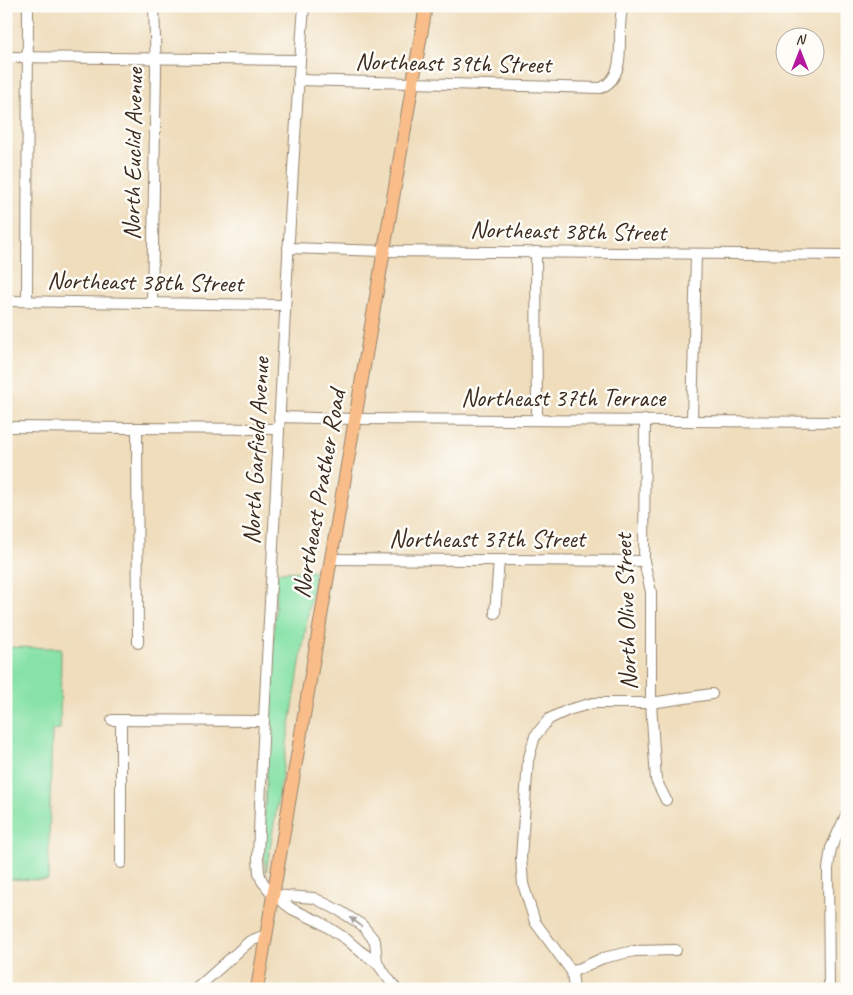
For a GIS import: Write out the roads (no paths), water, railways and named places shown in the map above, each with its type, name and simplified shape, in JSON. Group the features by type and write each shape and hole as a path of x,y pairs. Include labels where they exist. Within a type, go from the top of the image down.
{"main road":[{"name":"Northeast Prather Road","path":"257,989 426,6"}],"street":[{"path":"27,301 28,6"},
{"name":"North Euclid Avenue","path":"152,303 154,6"},
{"name":"North Garfield Avenue","path":"273,895 262,881 258,858 284,305 304,6"},
{"name":"Northeast 39th Street","path":"298,80 601,88 606,86 617,74 619,16 622,6"},
{"path":"6,57 300,60"},
{"name":"Northeast 38th Street","path":"288,248 384,251 847,255"},
{"path":"536,252 537,419"},
{"path":"692,420 696,254"},
{"name":"Northeast 38th Street","path":"6,301 284,305"},
{"name":"Northeast 37th Terrace","path":"280,416 355,419 847,422"},
{"name":"North Olive Street","path":"645,420 644,561 651,592 651,703 656,780 666,800"},
{"path":"6,427 279,429"},
{"path":"137,428 138,643"},
{"name":"Northeast 37th Street","path":"330,559 644,561"},
{"path":"496,612 498,560"},
{"path":"574,989 572,972 535,922 523,884 521,858 528,761 535,736 549,719 568,710 593,703 651,703 712,694"},
{"path":"120,863 116,720 263,721"},
{"path":"829,989 828,869 830,848 847,813"},
{"path":"273,895 292,909 340,934 360,952 377,963 396,989"},
{"path":"273,895 314,898 340,910 362,925 375,941 377,963"},
{"path":"196,989 250,941 266,935"},
{"path":"572,972 603,958 634,950 676,950"}]}
